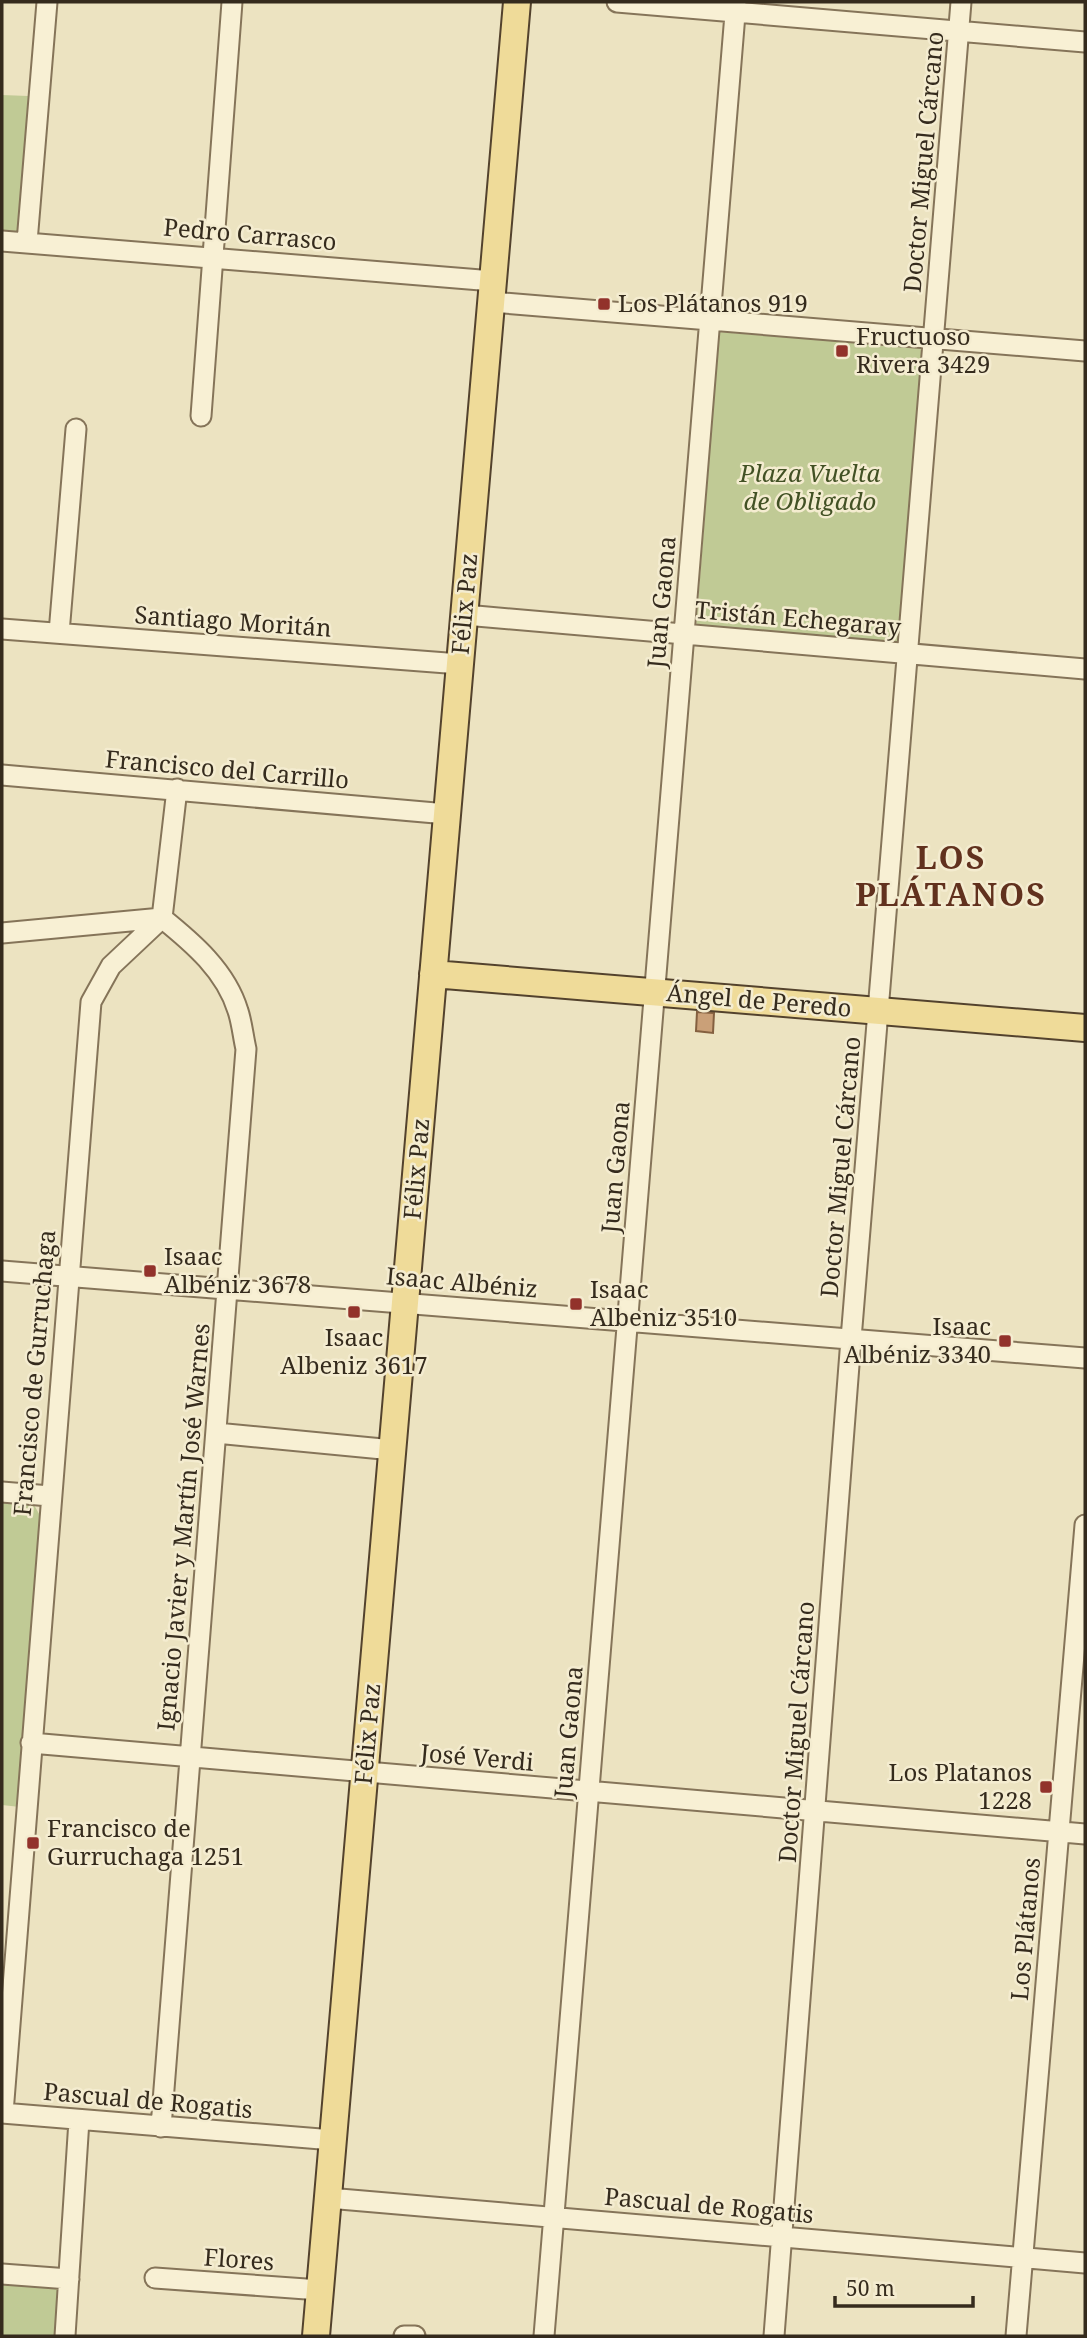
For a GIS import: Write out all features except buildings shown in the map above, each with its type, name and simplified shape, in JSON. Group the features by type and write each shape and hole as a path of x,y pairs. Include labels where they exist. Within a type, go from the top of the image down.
{"main road":[{"name":"Félix Paz","path":"316,2336 517,2"},
{"name":"Ángel de Peredo","path":"433,974 1085,1028"}],"street":[{"path":"27,242 47,2"},
{"path":"201,416 232,2"},
{"path":"617,2 735,7 1085,42"},
{"name":"Doctor Miguel Cárcano","path":"774,2336 851,1339 961,2"},
{"name":"Juan Gaona","path":"544,2336 735,7"},
{"name":"Pedro Carrasco","path":"2,241 214,257 710,321 1085,351"},
{"path":"59,634 76,429"},
{"name":"Tristán Echegaray","path":"465,615 1085,669"},
{"name":"Santiago Moritán","path":"2,629 460,664"},
{"name":"Francisco del Carrillo","path":"2,775 447,814"},
{"path":"2,933 162,918 177,789"},
{"name":"Francisco de Gurruchaga","path":"2,2113 67,1276 92,1002 111,966 162,918"},
{"name":"Ignacio Javier y Martín José Warnes","path":"161,2127 246,1049 238,1011 225,985 206,957 162,918"},
{"name":"Isaac Albéniz","path":"2,1271 1085,1357"},
{"path":"216,1433 393,1450"},
{"path":"2,1492 50,1496"},
{"name":"Los Plátanos","path":"1016,2336 1085,1525"},
{"name":"José Verdi","path":"31,1743 1085,1833"},
{"name":"Pascual de Rogatis","path":"2,2113 333,2140"},
{"path":"65,2336 79,2120"},
{"name":"Pascual de Rogatis","path":"328,2198 1085,2263"},
{"path":"2,2274 69,2279"},
{"name":"Flores","path":"155,2278 320,2291"},
{"path":"404,2336 415,2336"}],"green space":[{"path":"2,95 28,96 18,236 2,235"},
{"name":"Plaza Vuelta de Obligado","path":"719,332 925,348 901,644 696,629"},
{"path":"2,1498 33,1503 43,1521 20,1807 2,1805"},
{"path":"2,2279 68,2287 65,2336 2,2336"}],"place":[{"name":"Los Plátanos 919","path":"604,304"},
{"name":"Fructuoso Rivera 3429","path":"842,351"},
{"name":"Isaac Albéniz 3678","path":"150,1271"},
{"name":"Isaac Albeniz 3510","path":"576,1304"},
{"name":"Isaac Albeniz 3617","path":"354,1312"},
{"name":"Isaac Albéniz 3340","path":"1005,1341"},
{"name":"Los Platanos 1228","path":"1046,1787"},
{"name":"Francisco de Gurruchaga 1251","path":"33,1843"}],"district":[{"name":"LOS PLÁTANOS","path":"951,876"}]}
